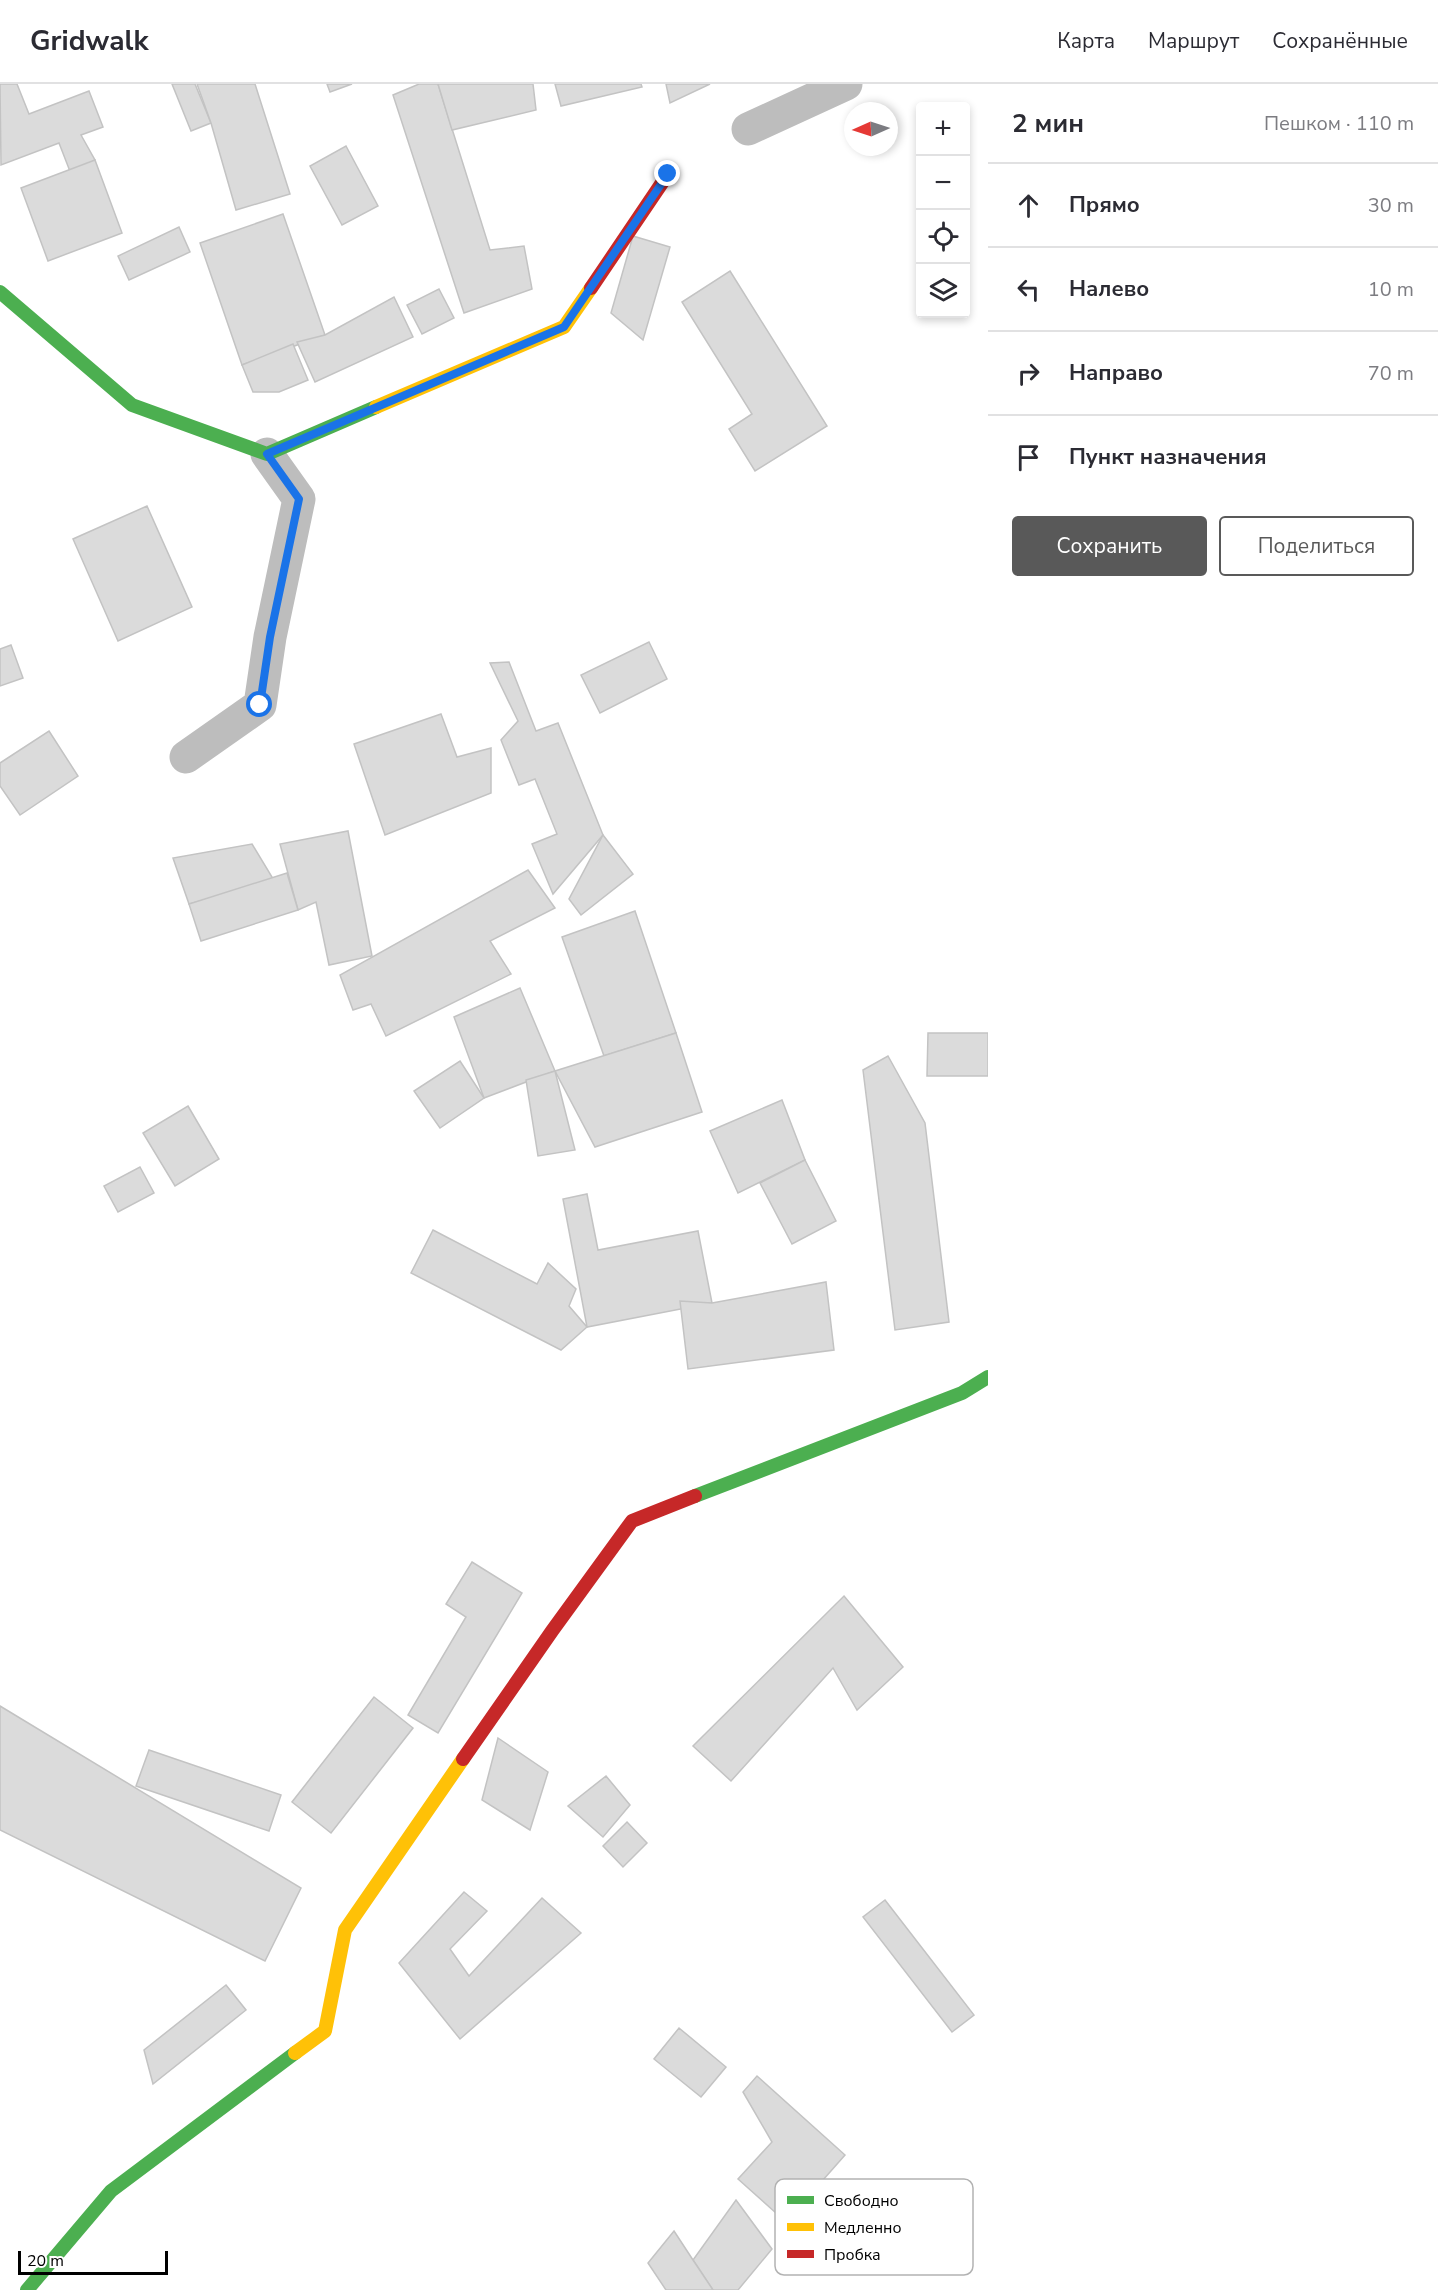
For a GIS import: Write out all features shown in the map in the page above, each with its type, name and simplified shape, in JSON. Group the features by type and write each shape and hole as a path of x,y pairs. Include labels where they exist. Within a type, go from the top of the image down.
{"street":[{"path":"748,129 846,84"},
{"path":"267,454 564,327 668,174"},
{"path":"0,292 132,405 267,454 299,499 270,637 260,705 186,757"},
{"path":"27,2290 111,2191 325,2031 345,1930 545,1640 632,1521 962,1393 988,1377"}],"building":[{"path":"0,84 17,84 29,114 89,91 103,127 81,135 95,160 71,174 59,143 1,165"},
{"path":"172,84 195,84 211,123 191,131"},
{"path":"197,84 255,84 290,194 236,210 211,123"},
{"path":"327,84 352,84 330,92"},
{"path":"419,84 438,84 490,250 524,246 532,289 464,313 393,95"},
{"path":"438,84 533,84 536,110 452,130"},
{"path":"555,84 641,84 642,87 561,106"},
{"path":"666,84 710,84 670,103"},
{"path":"346,146 378,206 342,225 310,166"},
{"path":"95,160 122,233 48,261 21,188"},
{"path":"283,214 325,335 242,365 200,243"},
{"path":"179,227 190,252 129,280 118,256"},
{"path":"633,236 670,247 643,340 611,313"},
{"path":"730,271 827,426 755,471 729,429 752,414 682,302"},
{"path":"439,289 454,318 422,334 407,305"},
{"path":"394,297 413,337 315,382 297,342 325,335"},
{"path":"293,344 308,380 279,392 253,392 242,365"},
{"path":"147,506 192,607 118,641 73,539"},
{"path":"649,642 667,679 600,713 581,675"},
{"path":"11,645 23,678 0,686 0,649"},
{"path":"509,662 536,731 558,723 603,835 553,894 532,844 557,834 535,779 519,785 501,740 518,721 490,663"},
{"path":"441,714 457,757 491,748 491,793 385,835 354,744"},
{"path":"49,731 78,776 20,815 0,786 0,763"},
{"path":"348,831 372,956 329,965 316,902 298,910 280,844"},
{"path":"603,835 633,874 581,915 569,899"},
{"path":"252,844 275,882 189,904 173,858"},
{"path":"528,870 555,908 490,941 511,974 386,1036 371,1004 353,1010 340,975"},
{"path":"287,873 298,910 201,941 189,904"},
{"path":"635,911 676,1033 604,1056 562,937"},
{"path":"520,988 555,1071 484,1098 454,1017"},
{"path":"676,1033 702,1112 595,1147 555,1071"},
{"path":"928,1033 988,1033 988,1076 927,1076"},
{"path":"888,1056 925,1123 949,1322 895,1330 863,1070"},
{"path":"460,1061 484,1098 440,1128 414,1091"},
{"path":"555,1071 575,1150 538,1156 526,1080"},
{"path":"782,1100 805,1160 738,1193 710,1131"},
{"path":"188,1106 219,1159 175,1186 143,1133"},
{"path":"805,1160 836,1221 792,1244 760,1183"},
{"path":"140,1167 154,1193 118,1212 104,1186"},
{"path":"587,1194 598,1250 698,1231 712,1303 587,1327 563,1199"},
{"path":"433,1230 537,1284 548,1263 576,1289 569,1306 587,1327 561,1350 411,1273"},
{"path":"826,1282 834,1350 688,1369 680,1301 712,1303"},
{"path":"472,1562 522,1593 438,1733 408,1715 466,1617 446,1604"},
{"path":"844,1596 903,1667 857,1710 833,1668 731,1781 693,1746"},
{"path":"374,1697 413,1728 331,1833 292,1802"},
{"path":"0,1706 301,1888 265,1961 0,1830"},
{"path":"498,1738 548,1772 530,1830 482,1800"},
{"path":"149,1750 281,1795 269,1831 136,1786"},
{"path":"606,1776 630,1805 603,1837 568,1806"},
{"path":"627,1822 647,1843 623,1867 603,1846"},
{"path":"464,1892 487,1911 450,1949 469,1976 542,1898 581,1933 460,2039 399,1963"},
{"path":"885,1900 974,2015 952,2032 863,1917"},
{"path":"226,1985 246,2010 153,2084 144,2050"},
{"path":"679,2028 726,2067 701,2097 654,2059"},
{"path":"757,2076 845,2155 824,2179 775,2179 775,2212 738,2179 772,2142 743,2092"},
{"path":"736,2200 772,2249 738,2290 713,2290 693,2260"},
{"path":"674,2231 713,2290 666,2290 648,2263"}],"traffic: fast":[{"path":"0,292 132,405 267,454 376,407"},
{"path":"695,1496 962,1393 988,1377"},
{"path":"27,2290 111,2191 295,2053"}],"traffic: slow":[{"path":"376,407 564,327 591,288"},
{"path":"295,2053 325,2031 345,1930 463,1759"}],"traffic: jam":[{"path":"591,288 668,174"},
{"path":"463,1759 632,1521 695,1496"}],"route":[{"path":"260,705 270,637 299,499 267,454 564,327 668,174"}]}
